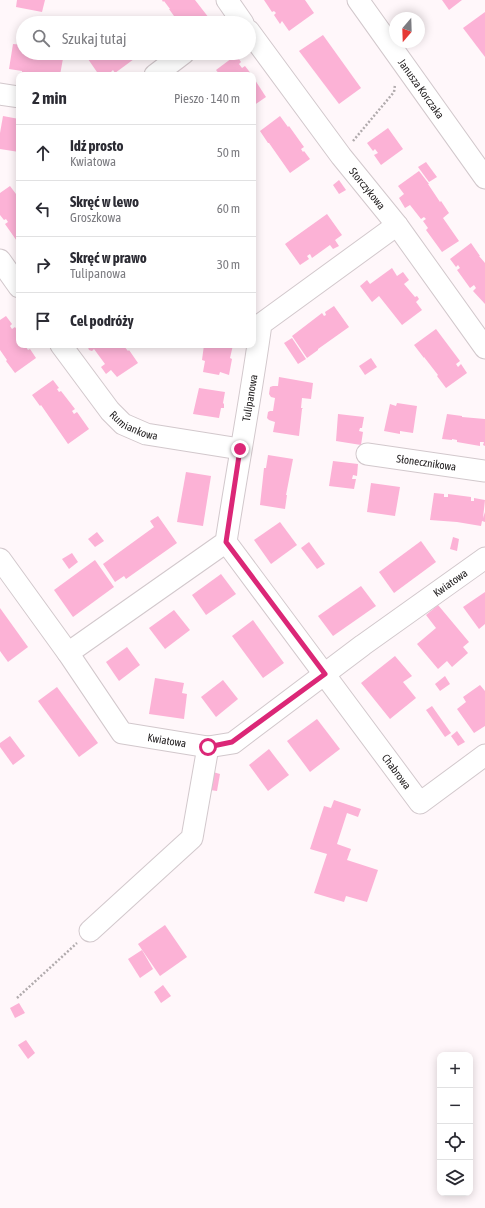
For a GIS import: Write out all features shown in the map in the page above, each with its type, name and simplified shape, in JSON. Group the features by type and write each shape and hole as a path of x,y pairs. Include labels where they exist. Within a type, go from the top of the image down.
{"street":[{"name":"Janusza Korczaka","path":"358,0 485,178"},
{"name":"Storczykowa","path":"256,40 341,156 397,225 485,348"},
{"path":"160,72 175,60"},
{"path":"0,94 16,97"},
{"name":"Tulipanowa","path":"256,331 257,319 397,225"},
{"path":"0,260 16,282"},
{"name":"Rumiankowa","path":"64,348 110,411 122,424 146,434 240,449"},
{"name":"Tulipanowa","path":"226,542 240,449 251,393 255,348"},
{"name":"Słonecznikowa","path":"367,454 485,470"},
{"path":"68,653 226,542 325,674"},
{"name":"Kwiatowa","path":"0,559 68,653 122,733 208,747 232,742 363,645 485,558"},
{"name":"Chabrowa","path":"325,674 420,803 485,755"},
{"path":"90,931 192,838 208,747"}],"path":[{"path":"341,156 394,92 397,74 406,66"},
{"path":"17,998 90,931"}],"building":[{"path":"17,0 45,0 42,12 16,7"},
{"path":"162,0 195,0 207,16 174,16 164,1 163,2"},
{"path":"264,0 305,0 314,13 289,31 282,21 280,24 274,15 276,13 274,11 272,12"},
{"path":"442,0 462,0 449,10"},
{"path":"485,12 485,57 463,28"},
{"path":"323,35 361,88 339,104 299,51"},
{"path":"13,44 16,44 16,60 63,60 61,72 22,72 9,69"},
{"path":"89,60 133,60 116,72 113,70 111,72 97,72"},
{"path":"229,60 240,60 241,62 239,64 242,68 245,66 250,72 218,72 216,70"},
{"path":"256,82 266,97 256,104"},
{"path":"3,116 16,118 16,152 0,149 0,133"},
{"path":"280,116 304,147 301,149 310,159 290,173 260,131"},
{"path":"388,128 403,149 381,165 374,155 378,153 375,149 373,151 367,143"},
{"path":"426,162 437,177 429,182 418,167"},
{"path":"419,171 449,213 443,218 459,241 442,252 426,230 428,228 423,221 426,219 424,217 421,219 410,205 405,208 399,198 404,194 398,186"},
{"path":"339,180 346,190 339,194 333,185"},
{"path":"10,186 16,194 16,240 5,224 8,222 0,215 0,193"},
{"path":"327,214 342,235 335,240 339,246 333,249 330,245 312,258 310,254 307,256 309,259 300,265 285,244"},
{"path":"471,243 485,263 485,304 473,291 476,288 474,285 470,288 457,270 460,268 458,265 456,267 450,259"},
{"path":"392,268 397,276 403,272 409,280 404,284 415,297 417,296 419,299 416,302 422,310 402,325 379,296 372,302 360,286 367,280 370,284"},
{"path":"334,306 349,327 307,358 292,336 322,313 324,316 326,315 325,312"},
{"path":"6,316 12,324 10,326 12,329 15,327 16,328 16,348 30,349 36,358 15,373 0,350 0,320"},
{"path":"436,329 460,361 456,364 458,367 461,364 467,373 446,388 437,376 438,375 414,345"},
{"path":"292,338 306,359 298,364 284,343"},
{"path":"88,348 126,348 128,351 129,350 138,363 117,377 111,370 106,374 101,367 105,364 94,349 92,351"},
{"path":"204,348 232,348 229,375 220,372 219,375 203,372 205,361 202,360"},
{"path":"371,358 377,367 365,375 359,366"},
{"path":"279,377 313,383 311,399 302,398 301,408 303,408 299,436 273,432 275,422 267,418 268,412 273,411 275,398 271,397 269,394 270,387 278,386"},
{"path":"53,380 59,388 57,389 59,392 61,391 75,409 72,411 74,414 77,412 89,429 68,444 41,405 40,406 32,395"},
{"path":"199,388 225,392 223,403 224,408 221,408 219,418 193,414"},
{"path":"397,403 417,406 413,433 400,431 400,434 384,431 390,404 396,406"},
{"path":"338,414 364,417 362,428 360,428 359,431 363,432 361,445 336,441"},
{"path":"447,414 485,419 485,446 483,445 484,442 480,442 480,446 457,442 457,440 452,439 442,439"},
{"path":"268,455 293,459 286,495 285,509 260,505 264,468 266,468"},
{"path":"333,461 358,464 357,476 353,475 352,479 356,479 354,489 329,486"},
{"path":"186,472 211,476 203,526 177,522"},
{"path":"371,483 400,487 395,516 367,512"},
{"path":"434,493 444,494 444,497 448,497 448,494 471,497 471,501 474,501 474,498 485,500 483,518 485,512 485,522 482,521 481,526 430,520"},
{"path":"158,516 177,543 126,579 124,576 115,582 103,564 154,527 150,521"},
{"path":"280,522 297,545 271,564 254,540"},
{"path":"97,532 104,541 95,547 88,539"},
{"path":"453,537 459,539 457,551 450,549"},
{"path":"421,541 436,562 394,593 379,572"},
{"path":"309,542 325,564 317,569 301,548"},
{"path":"72,553 78,562 69,569 62,559"},
{"path":"95,560 114,587 73,617 54,590"},
{"path":"221,574 236,594 206,615 192,595"},
{"path":"361,586 376,606 333,636 318,616"},
{"path":"485,592 485,624 479,629 463,607"},
{"path":"438,605 469,642 463,647 468,653 452,667 447,661 438,669 417,644 436,628 426,615"},
{"path":"0,608 28,647 8,662 0,651"},
{"path":"174,610 190,630 165,649 149,628"},
{"path":"253,620 284,663 263,678 232,636"},
{"path":"127,647 140,665 119,681 106,662"},
{"path":"395,656 412,676 403,682 416,698 390,719 361,683"},
{"path":"445,676 450,684 440,691 435,684"},
{"path":"155,678 184,683 182,693 187,694 184,719 149,714"},
{"path":"223,680 238,699 216,717 201,697"},
{"path":"480,685 485,691 485,726 474,733 457,709 466,702 463,697"},
{"path":"57,687 98,743 79,757 38,701"},
{"path":"432,706 451,733 445,737 426,710"},
{"path":"317,719 340,749 310,772 287,741"},
{"path":"457,731 465,742 458,746 451,736"},
{"path":"10,736 25,756 13,765 0,747 0,743"},
{"path":"269,749 289,775 268,791 249,765"},
{"path":"213,772 220,774 217,791 210,790"},
{"path":"334,800 361,809 358,817 347,813 337,844 351,849 347,860 378,870 367,902 346,896 344,902 314,893 327,854 310,849 324,806 331,808"},
{"path":"165,925 187,957 160,976 138,944"},
{"path":"142,950 153,969 140,978 128,959"},
{"path":"163,985 171,996 161,1003 154,992"},
{"path":"19,1003 25,1013 15,1018 10,1008"},
{"path":"26,1040 35,1053 28,1059 18,1045"}],"route":[{"path":"208,747 232,742 325,674 226,542 240,449"}]}
